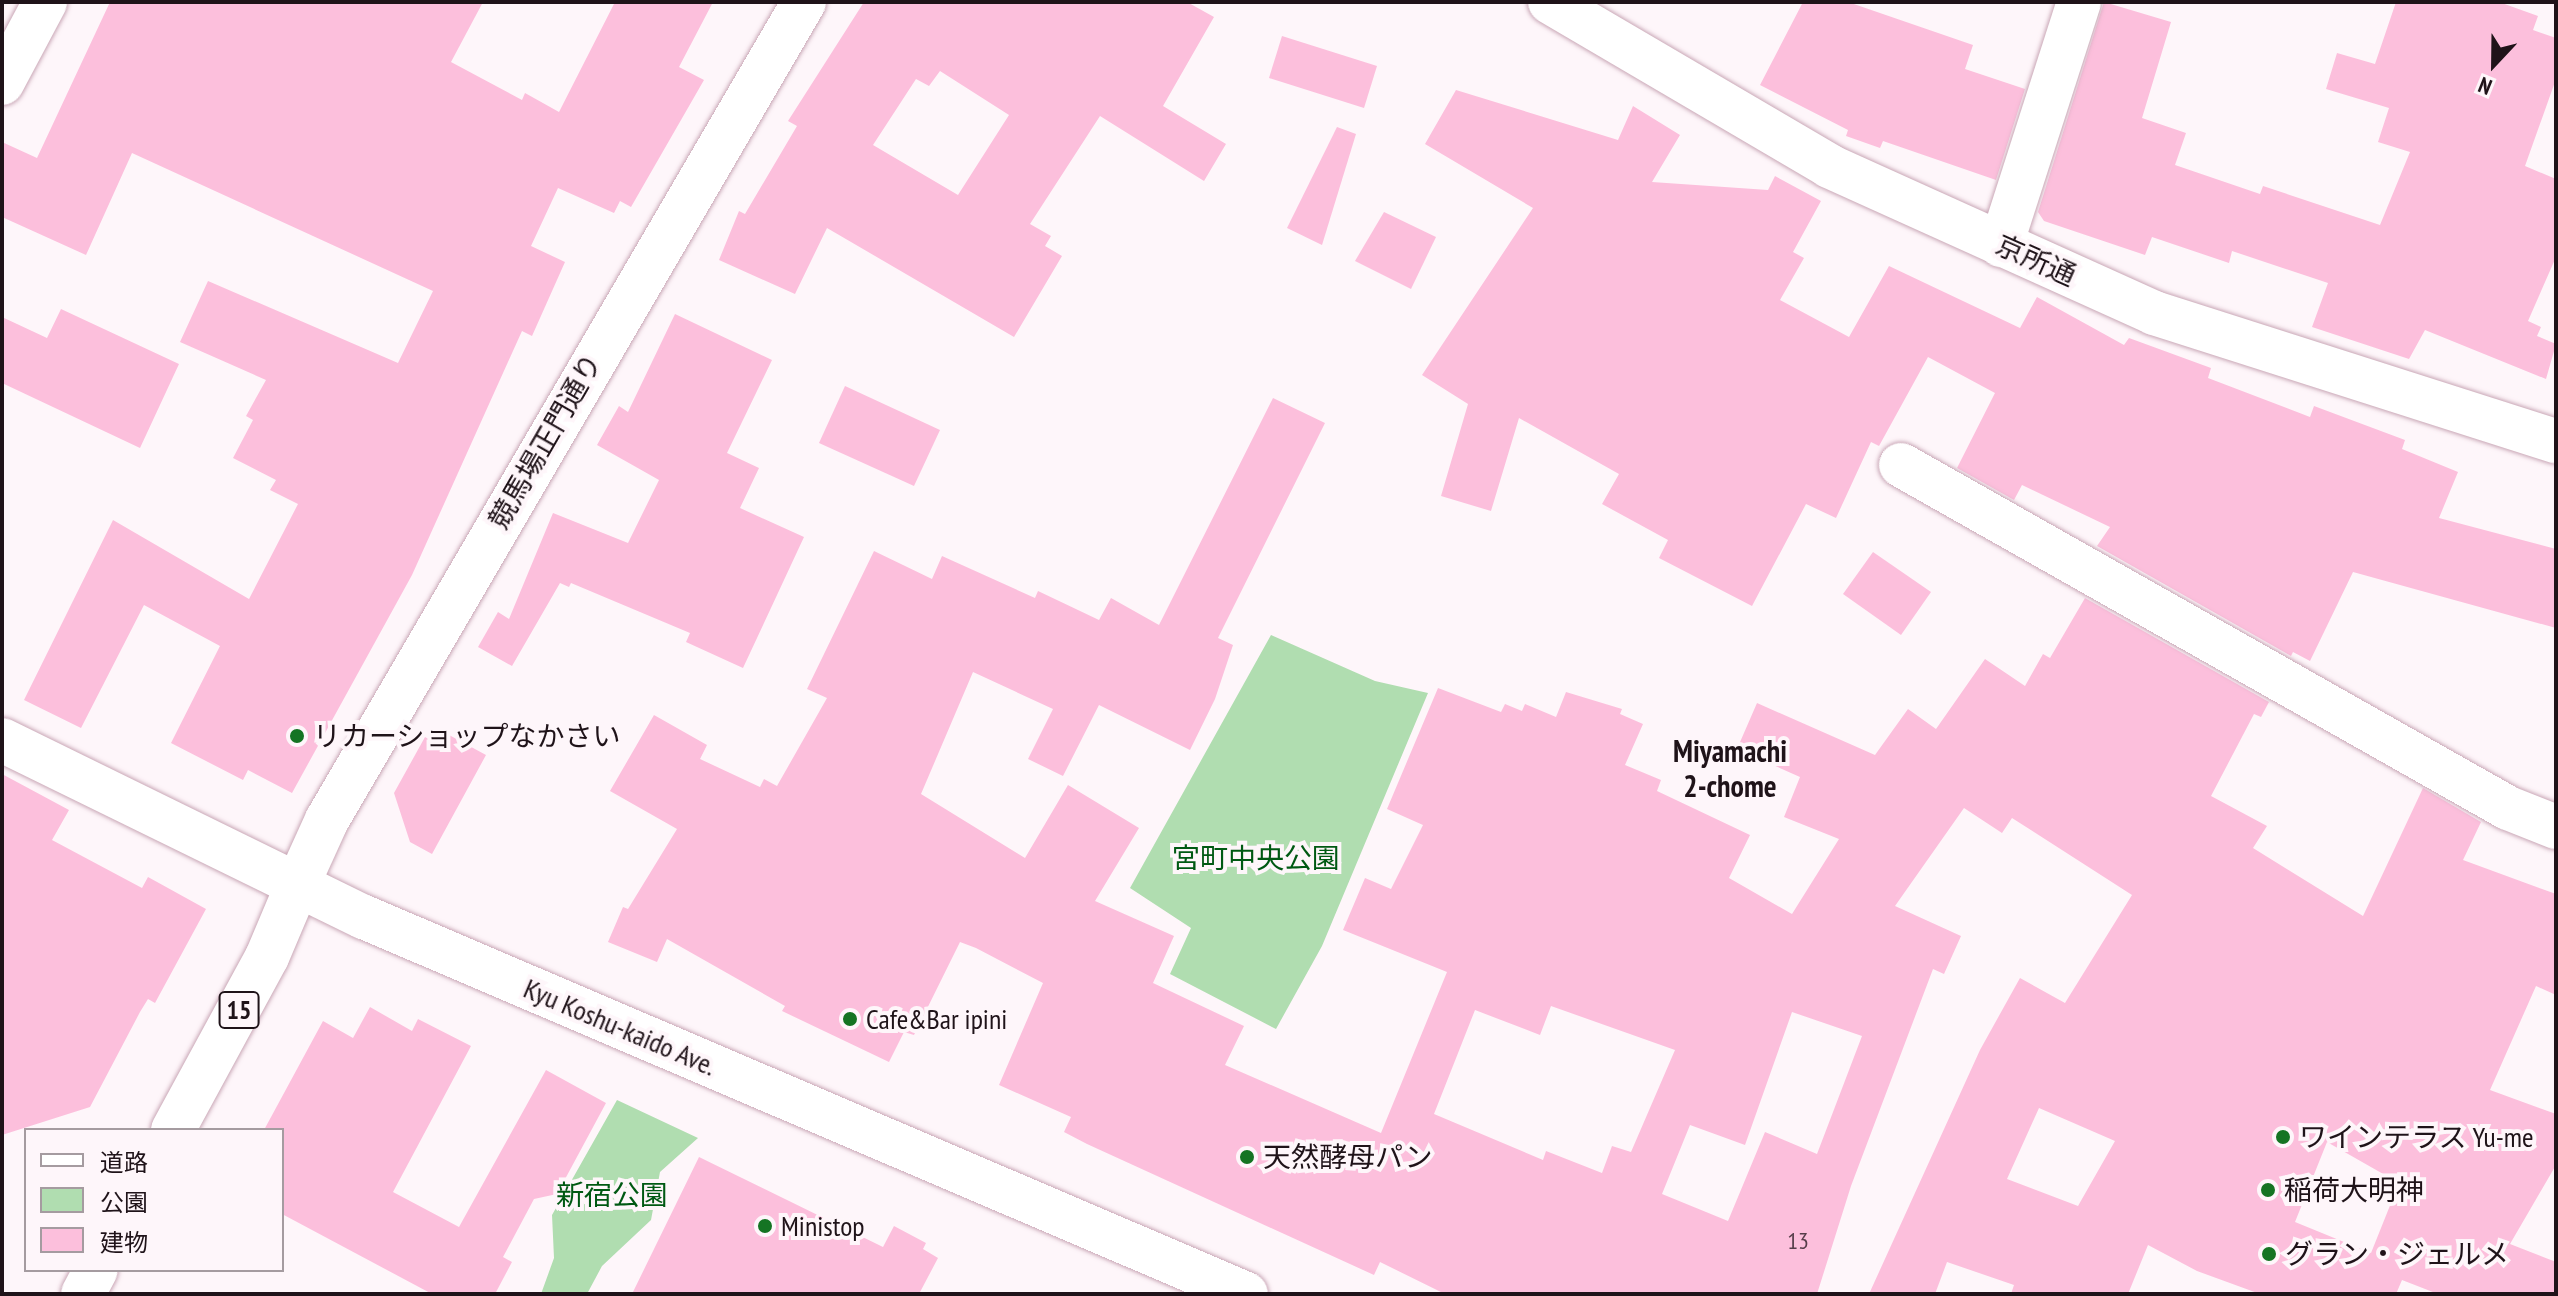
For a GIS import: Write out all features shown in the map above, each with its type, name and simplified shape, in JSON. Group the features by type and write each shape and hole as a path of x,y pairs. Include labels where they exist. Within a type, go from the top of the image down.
{"street":[{"path":"2,83 45,2"},
{"name":"競馬場正門通り","path":"297,886 342,793 804,2"},
{"name":"京所通","path":"1550,2 1829,166 2154,313 2556,441"},
{"path":"2001,245 2079,2"},
{"path":"1901,465 2508,808 2556,827"},
{"name":"Kyu Koshu-kaido Ave.","path":"2,740 297,886 1246,1294"},
{"name":"15","path":"174,1128 267,957 297,886"},
{"path":"83,1294 95,1272"}],"green space":[{"name":"宮町中央公園","path":"1271,635 1375,681 1428,693 1322,946 1276,1029 1170,974 1191,928 1130,888"},
{"name":"新宿公園","path":"617,1100 698,1138 660,1172 651,1220 602,1266 587,1294 541,1294 554,1258 552,1215"}],"building":[{"path":"110,2 483,2 451,62 522,100 525,93 559,112 615,2 713,2 679,67 704,80 631,207 620,201 614,213 558,188 531,246 565,262 532,336 522,331 412,575 292,793 248,770 243,780 171,743 220,646 144,605 81,728 24,700 113,520 249,599 298,504 270,490 276,480 233,458 253,420 246,416 266,380 180,342 208,281 398,363 433,291 132,153 86,255 2,217 2,142 37,158"},
{"path":"864,2 1187,2 1214,17 1163,106 1226,144 1204,181 1100,116 1030,224 1051,236 1045,246 1062,256 1014,337 827,228 795,294 719,260 739,211 745,214 797,126 788,121","holes":["940,71 1009,115 958,195 873,145 916,79 929,86"]},
{"path":"1803,2 1848,2 1973,45 1965,69 2025,89 1996,180 1883,141 1880,148 1846,136 1848,130 1760,85"},
{"path":"2104,2 2171,22 2142,118 2186,133 2175,165 2260,194 2263,186 2380,225 2410,152 2378,142 2389,108 2326,89 2337,53 2375,64 2396,2 2499,2 2538,16 2533,30 2556,38 2556,79 2525,166 2556,179 2556,257 2528,321 2541,327 2537,336 2556,344 2546,379 2425,330 2409,359 2312,327 2328,283 2232,251 2229,263 2152,237 2145,255 2044,221 2038,212"},
{"path":"1282,36 1377,66 1364,108 1269,78"},
{"path":"1456,90 1618,140 1633,106 1680,135 1652,182 1768,190 1775,176 1821,201 1793,252 1804,258 1780,300 1849,337 1889,266 2020,328 2037,297 2124,345 2129,338 2211,368 2208,378 2310,417 2314,406 2405,440 2402,449 2458,472 2439,518 2556,549 2556,628 2353,572 2310,661 2293,652 2291,656 2097,546 2110,527 2022,485 2014,500 1957,468 1995,393 1928,357 1879,446 1871,442 1836,518 1806,504 1752,606 1659,558 1668,540 1602,504 1619,474 1519,418 1491,511 1441,496 1468,404 1422,375 1533,208 1425,144"},
{"path":"1337,127 1356,134 1322,245 1287,228"},
{"path":"1384,212 1436,237 1411,289 1355,261"},
{"path":"61,309 179,364 140,448 2,383 2,317 47,338"},
{"path":"675,314 772,360 727,453 759,468 740,508 804,537 743,668 686,642 690,633 571,583 569,587 560,583 512,666 478,647 498,612 509,619 553,513 628,543 659,480 597,445 619,406 628,412"},
{"path":"845,386 940,430 914,486 819,443"},
{"path":"1273,398 1325,423 1218,638 1233,645 1215,699 1190,750 1099,705 1063,776 1028,759 1053,709 973,672 921,794 1025,858 1068,785 1139,828 1095,901 1174,936 1153,983 1244,1026 1225,1065 1381,1133 1447,972 1343,930 1365,878 1391,889 1423,825 1387,809 1438,688 1501,712 1505,704 1522,711 1525,704 1556,717 1566,692 1622,709 1620,714 1643,724 1625,765 1661,780 1657,791 1750,835 1729,878 1792,914 1839,839 1784,817 1800,777 1737,749 1757,703 1875,755 1908,709 1936,729 1985,659 2025,686 2043,654 2050,658 2085,598 2269,702 2261,717 2254,714 2211,796 2267,826 2253,848 2363,916 2423,788 2481,822 2463,860 2556,894 2556,995 2536,986 2490,1090 2556,1114 2556,1165 2510,1244 2556,1262 2556,1294 2438,1294 2402,1280 2396,1294 2260,1294 2197,1271 2148,1245 2128,1294 2011,1294 2014,1285 1947,1262 1935,1294 1869,1294 1980,1050 2020,978 2065,1003 2132,895 2012,818 2002,833 1964,808 1895,906 1961,936 1944,974 1933,969 1851,1186 1817,1294 1445,1294 1380,1262 1374,1275 1087,1144 1064,1132 1071,1117 999,1085 1043,983 976,948 960,942 914,1035 904,1032 889,1062 782,1011 785,1006 667,939 657,962 608,942 623,907 628,909 677,829 610,791 654,715 707,745 700,759 760,787 764,779 777,786 827,698 807,689 874,551 932,579 942,556 1035,598 1038,591 1099,620 1111,598 1159,625","holes":["1551,1006 1675,1050 1631,1152 1612,1146 1602,1173 1546,1151 1543,1160 1434,1114 1475,1010 1540,1035","1792,1012 1862,1036 1817,1154 1765,1132 1728,1221 1662,1194 1690,1125 1745,1145","2039,1108 2115,1141 2078,1206 2007,1179","2327,1142 2399,1183 2371,1253 2295,1222"]},
{"path":"1873,552 1931,592 1901,635 1843,594"},
{"path":"438,729 486,755 432,854 410,842 394,793 425,737 432,741"},
{"path":"2,774 69,810 52,840 142,888 148,877 206,909 155,1003 148,999 140,1012 90,1107 2,1135"},
{"path":"370,1007 412,1031 418,1019 471,1046 393,1192 459,1227 546,1070 606,1103 557,1194 534,1199 503,1257 512,1262 495,1294 432,1294 284,1215 284,1128 265,1128 323,1021 353,1038"},
{"path":"699,1157 883,1247 894,1226 926,1243 923,1249 938,1258 919,1294 632,1294"}],"place":[{"name":"リカーショップなかさい","path":"297,736"},
{"name":"Cafe&Bar ipini","path":"850,1019"},
{"name":"ワインテラス Yu-me","path":"2283,1137"},
{"name":"天然酵母パン","path":"1247,1157"},
{"name":"稲荷大明神","path":"2268,1190"},
{"name":"Ministop","path":"765,1226"},
{"name":"グラン・ジェルメ","path":"2269,1254"}],"district":[{"name":"Miyamachi 2-chome","path":"1730,768"}]}
